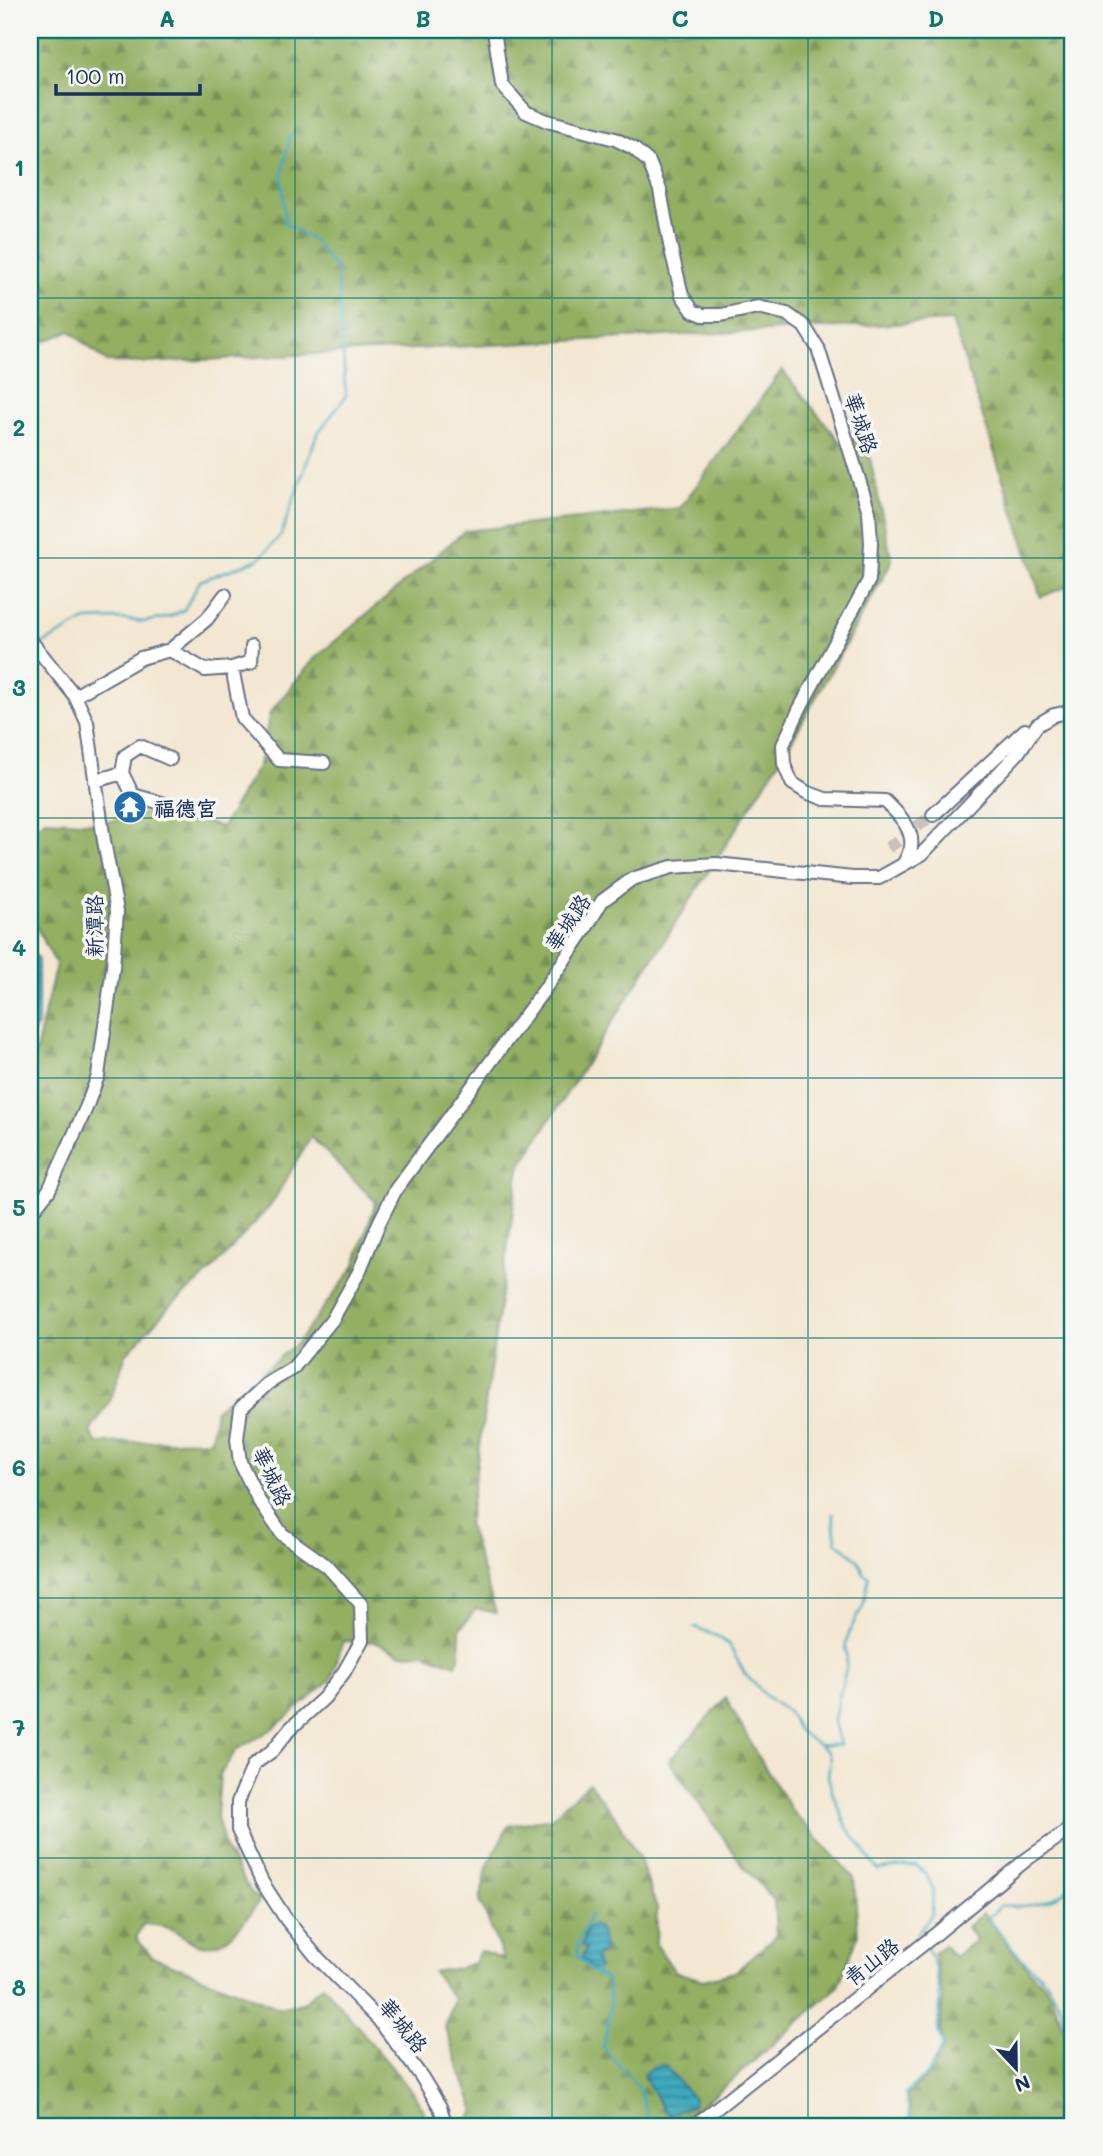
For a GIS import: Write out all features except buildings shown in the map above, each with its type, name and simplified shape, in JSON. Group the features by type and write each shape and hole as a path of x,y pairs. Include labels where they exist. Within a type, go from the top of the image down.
{"street":[{"name":"華城路","path":"446,2126 440,2107 421,2076 385,2029 315,1955 286,1919 262,1882 238,1830 238,1802 254,1764 272,1751 291,1728 324,1698 344,1672 362,1640 361,1604 327,1566 282,1534 259,1501 240,1462 237,1439 241,1408 267,1384 293,1368 332,1320 359,1272 396,1189 544,990 602,901 632,879 671,867 716,864 853,878 879,878 903,864 911,847 909,832 902,818 885,801 825,799 792,783 784,764 783,745 800,708 869,580 869,512 818,348 804,326 787,314 758,307 721,315 704,315 693,311 682,295 660,190 649,162 615,138 547,121 526,112 502,85 494,30"},
{"path":"75,696 141,657 170,650 207,619 225,595"},
{"name":"新潭路","path":"30,1214 49,1190 98,1076 113,967 117,911 87,722 75,696 34,645"},
{"path":"170,650 205,670 232,668 251,662 253,646"},
{"path":"232,668 242,718 279,761 324,763"},
{"path":"933,815 1031,727 1054,715 1073,711"},
{"path":"903,864 922,854 1018,752 1031,727"},
{"path":"170,759 140,746 125,756 122,774 133,795 172,806"},
{"path":"95,780 122,774"},
{"name":"青山路","path":"694,2126 1017,1867 1073,1827"}],"green space":[{"path":"30,30 1073,30 1073,584 1041,597 952,321 145,363 107,362 70,331 30,347"},
{"path":"782,370 841,443 865,435 892,561 787,749 519,1168 468,1525 496,1613 476,1609 460,1629 460,1653 456,1665 424,1653 401,1654 375,1642 343,1641 331,1680 274,1728 236,1750 220,1775 217,1817 226,1851 252,1894 260,1900 233,1934 215,1944 195,1943 177,1932 157,1925 143,1924 136,1938 152,1957 279,2008 303,2003 323,1985 414,2094 431,2126 30,2126 30,1077 56,964 30,915 30,833 45,820 100,823 160,810 222,827 259,765 270,713 313,660 465,531 680,508","holes":["311,1137 376,1202 354,1267 297,1343 216,1409 211,1440 97,1443 90,1432 111,1399 126,1354 169,1307 209,1273 271,1205"]},
{"path":"726,1698 793,1812 854,1878 858,1936 838,1987 676,2126 464,2126 475,2111 445,2028 454,1999 433,1972 474,1963 480,1951 504,1960 480,1901 487,1867 508,1826 551,1818 589,1783 614,1815 639,1857 657,1909 656,1944 675,1972 703,1980 735,1972 776,1936 774,1900 744,1867 669,1761"},
{"path":"983,1913 1045,1986 1053,1999 1063,2029 1073,2036 1070,2059 1073,2072 1073,2126 906,2126 911,2117 907,2094 932,2072 944,2045 940,2031 943,1997 934,1953 944,1945 954,1957 976,1940 967,1927"}],"water":[{"path":"30,947 38,960 38,1025 30,1038"},
{"path":"594,1924 601,1933 604,1952 595,1957 599,1968 592,1970 587,1962 581,1959 586,1948 581,1946 588,1927"},
{"path":"664,2065 694,2099 693,2105 669,2115 644,2076 650,2069"}],"waterway":[{"path":"39,646 86,620 119,619 145,622 169,617 184,610 200,581 259,559 281,535 317,434 346,396 337,271 315,242 285,223 282,175 290,135"},
{"path":"821,1745 840,1745 834,1722 846,1669 845,1647 850,1630 863,1606 869,1577 863,1573 857,1559 836,1542 833,1514"},
{"path":"695,1627 719,1637 729,1645 745,1674 767,1697 788,1712 799,1731 828,1752 828,1776 833,1795 848,1829 878,1870 917,1866 927,1875 933,1891 932,1914 917,1934 922,1942"},
{"path":"1073,1885 1057,1897 1040,1904 1001,1905 988,1918 1021,1958 1047,1982 1061,2007 1065,2027 1073,2032"},
{"path":"591,1914 577,1943 578,1957 600,1976"},
{"path":"904,2126 910,2116 905,2093 928,2074 943,2044 938,2027 938,1980 926,1947"},
{"path":"596,1969 600,1976 607,1979 609,1990 609,2020 603,2047 640,2090 650,2126"},
{"path":"1073,2051 1073,2069"}],"tunnel":[{"path":"888,848 933,815"}],"place":[{"name":"福德宮","path":"130,807"}]}
